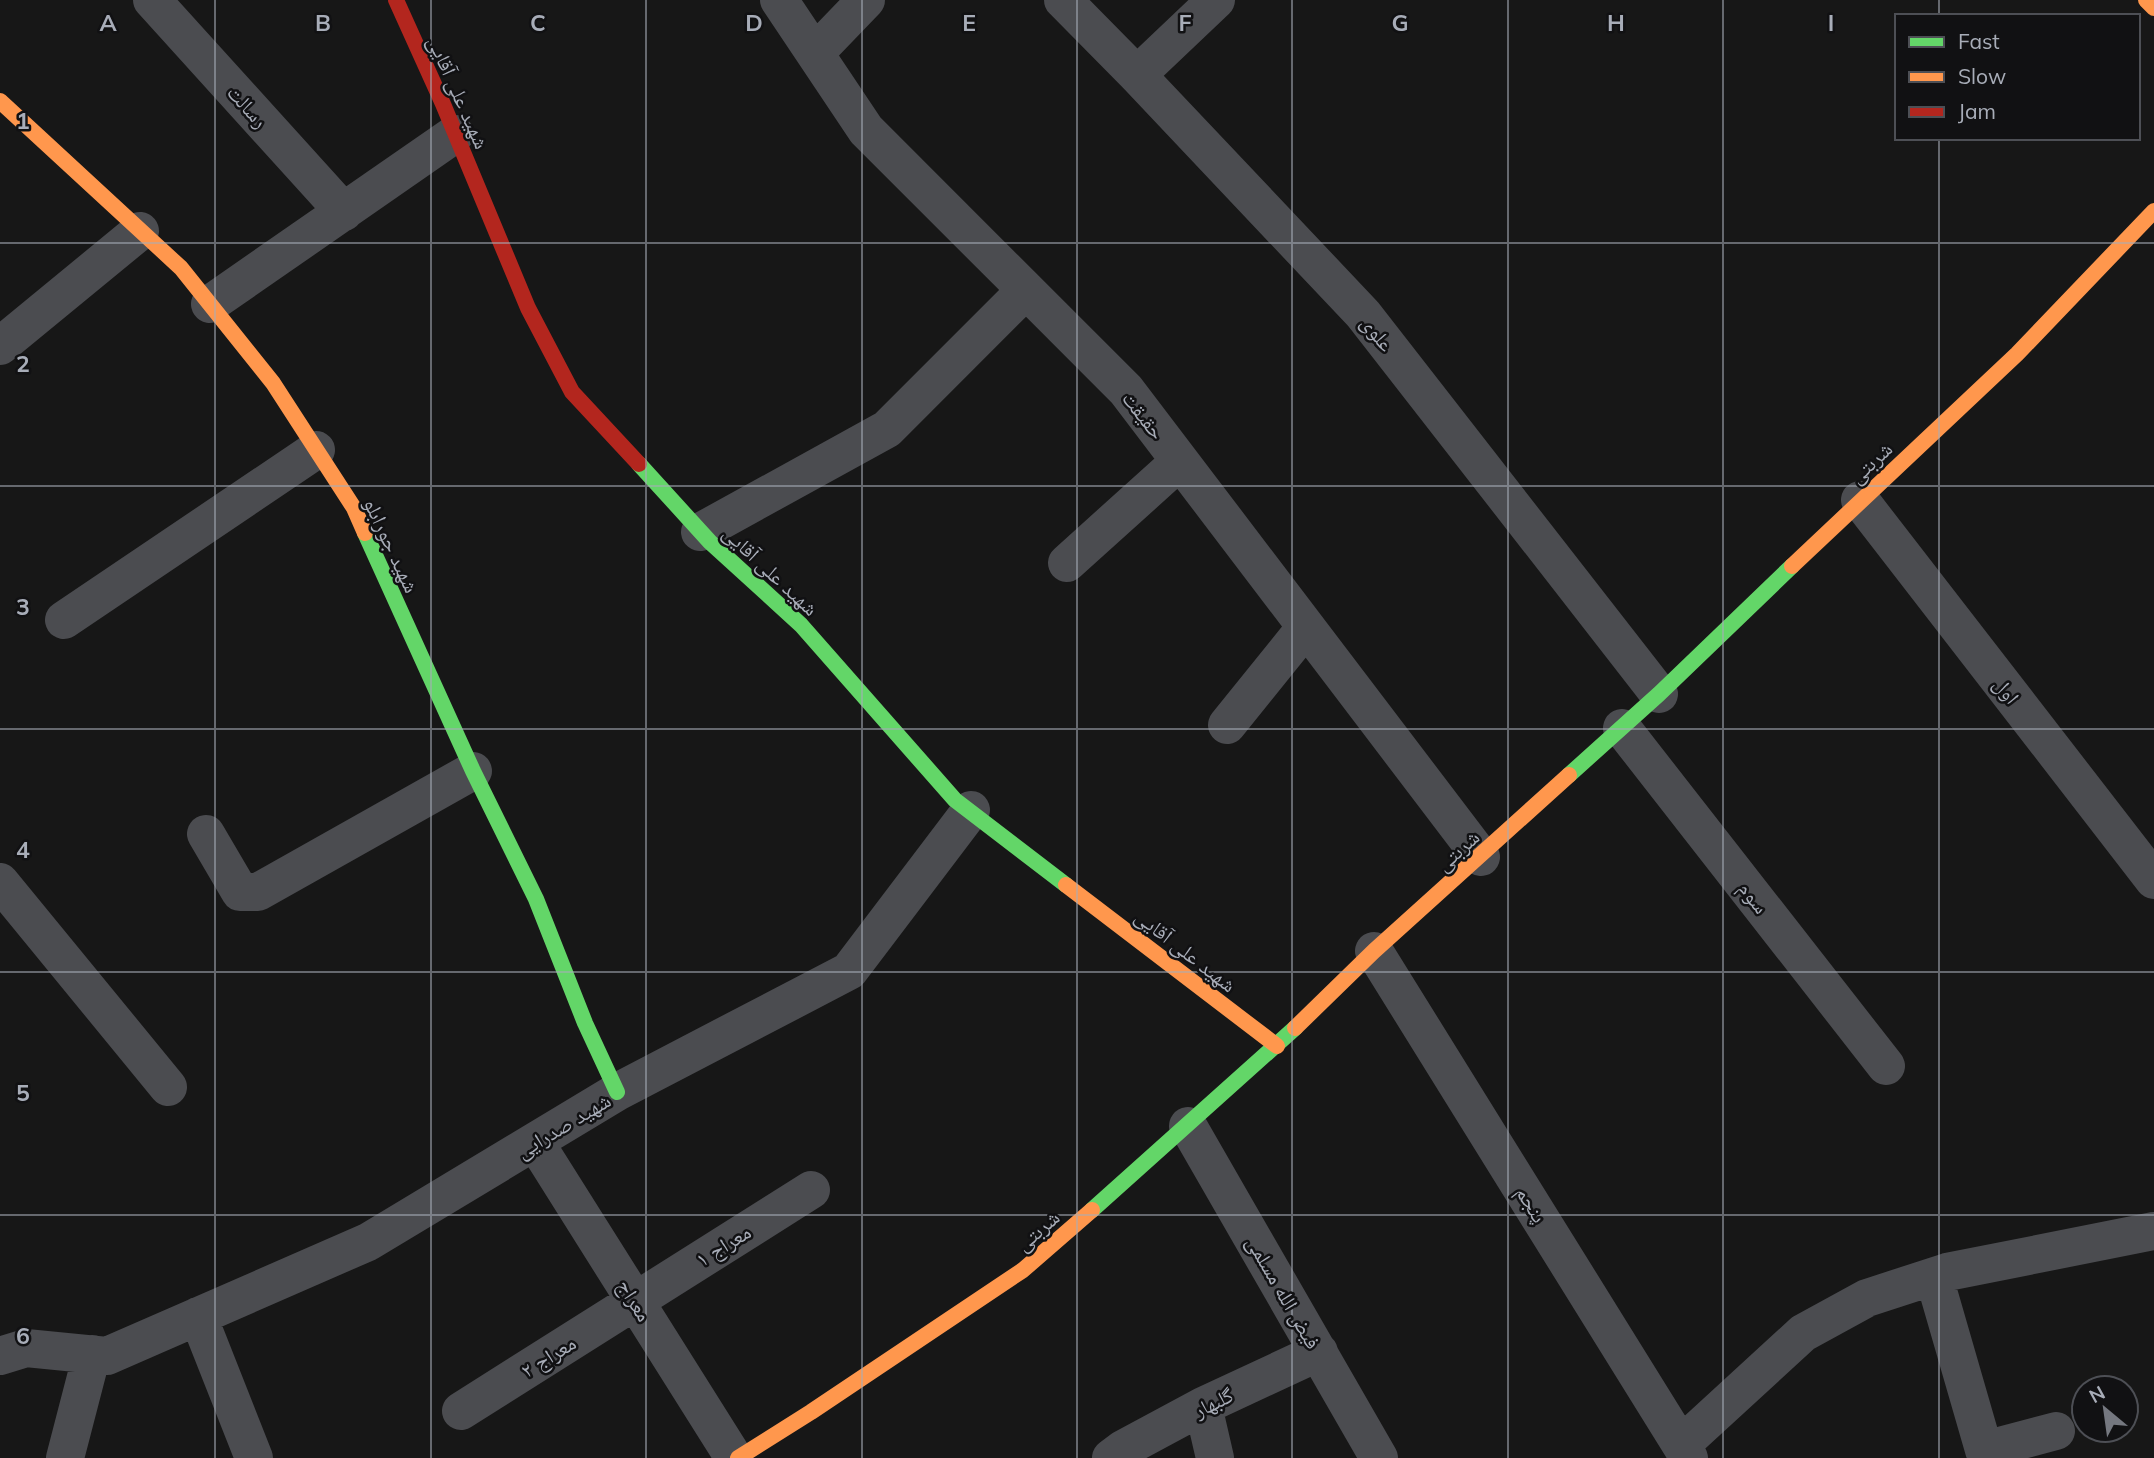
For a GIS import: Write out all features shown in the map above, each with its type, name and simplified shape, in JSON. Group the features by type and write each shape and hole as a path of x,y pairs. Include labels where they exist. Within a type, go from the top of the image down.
{"street":[{"name":"رسالت","path":"152,0 344,212"},
{"name":"شهید علی آقایی","path":"396,0 456,134 528,308 572,393 700,532 801,625 956,800 1277,1046"},
{"name":"حقیقت","path":"779,0 866,130 1126,390 1481,857"},
{"path":"815,53 866,0"},
{"name":"علوی","path":"1063,0 1138,75 1363,314 1659,694"},
{"path":"1138,75 1216,0"},
{"path":"2146,0 2154,8"},
{"name":"شهید جورابلو","path":"0,102 181,268 272,383 354,508 473,771 536,899 585,1023 617,1092"},
{"path":"210,304 456,134"},
{"name":"شربتی","path":"736,1458 811,1412 1023,1270 1188,1126 1277,1046 1374,951 1659,694 1860,500 2017,355 2154,211"},
{"path":"3,339 141,231"},
{"path":"700,532 887,429 1026,290"},
{"path":"64,620 316,450"},
{"path":"1067,564 1180,461"},
{"name":"اول","path":"1860,500 2154,880"},
{"path":"1227,725 1306,627"},
{"name":"سوم","path":"1622,728 1886,1066"},
{"path":"206,834 240,892 258,892 473,771"},
{"name":"شهید صدرایی","path":"1,1355 26,1348 107,1356 368,1242 617,1092 849,971 971,810"},
{"path":"0,882 168,1087"},
{"name":"پنجم","path":"1374,951 1685,1451"},
{"name":"فیض الله مسلمی","path":"1188,1126 1379,1458"},
{"name":"معراج","path":"535,1142 736,1458"},
{"name":"معراج ۱","path":"635,1301 811,1190"},
{"path":"1685,1451 1803,1333 1867,1298 1934,1277 2154,1231"},
{"path":"1934,1277 1984,1450 2056,1431"},
{"name":"معراج ۲","path":"461,1411 635,1301"},
{"path":"198,1316 254,1458"},
{"name":"گلبهار","path":"1111,1458 1203,1406 1320,1352"},
{"path":"65,1458 92,1354"},
{"path":"1203,1406 1215,1458"}],"traffic: fast":[{"path":"639,464 710,542 801,625 955,800 1066,885"},
{"path":"365,533 473,771 536,899 585,1023 617,1092"},
{"path":"1569,775 1659,694 1792,566"},
{"path":"1092,1210 1295,1028"}],"traffic: slow":[{"path":"2146,0 2154,8"},
{"path":"0,101 181,268 273,383 354,508 365,533"},
{"path":"1792,566 2017,354 2154,211"},
{"path":"1295,1028 1374,951 1569,775"},
{"path":"1066,885 1277,1046"},
{"path":"738,1458 1023,1270 1092,1210"}],"traffic: jam":[{"path":"396,0 443,104 528,308 572,392 639,464"}]}
